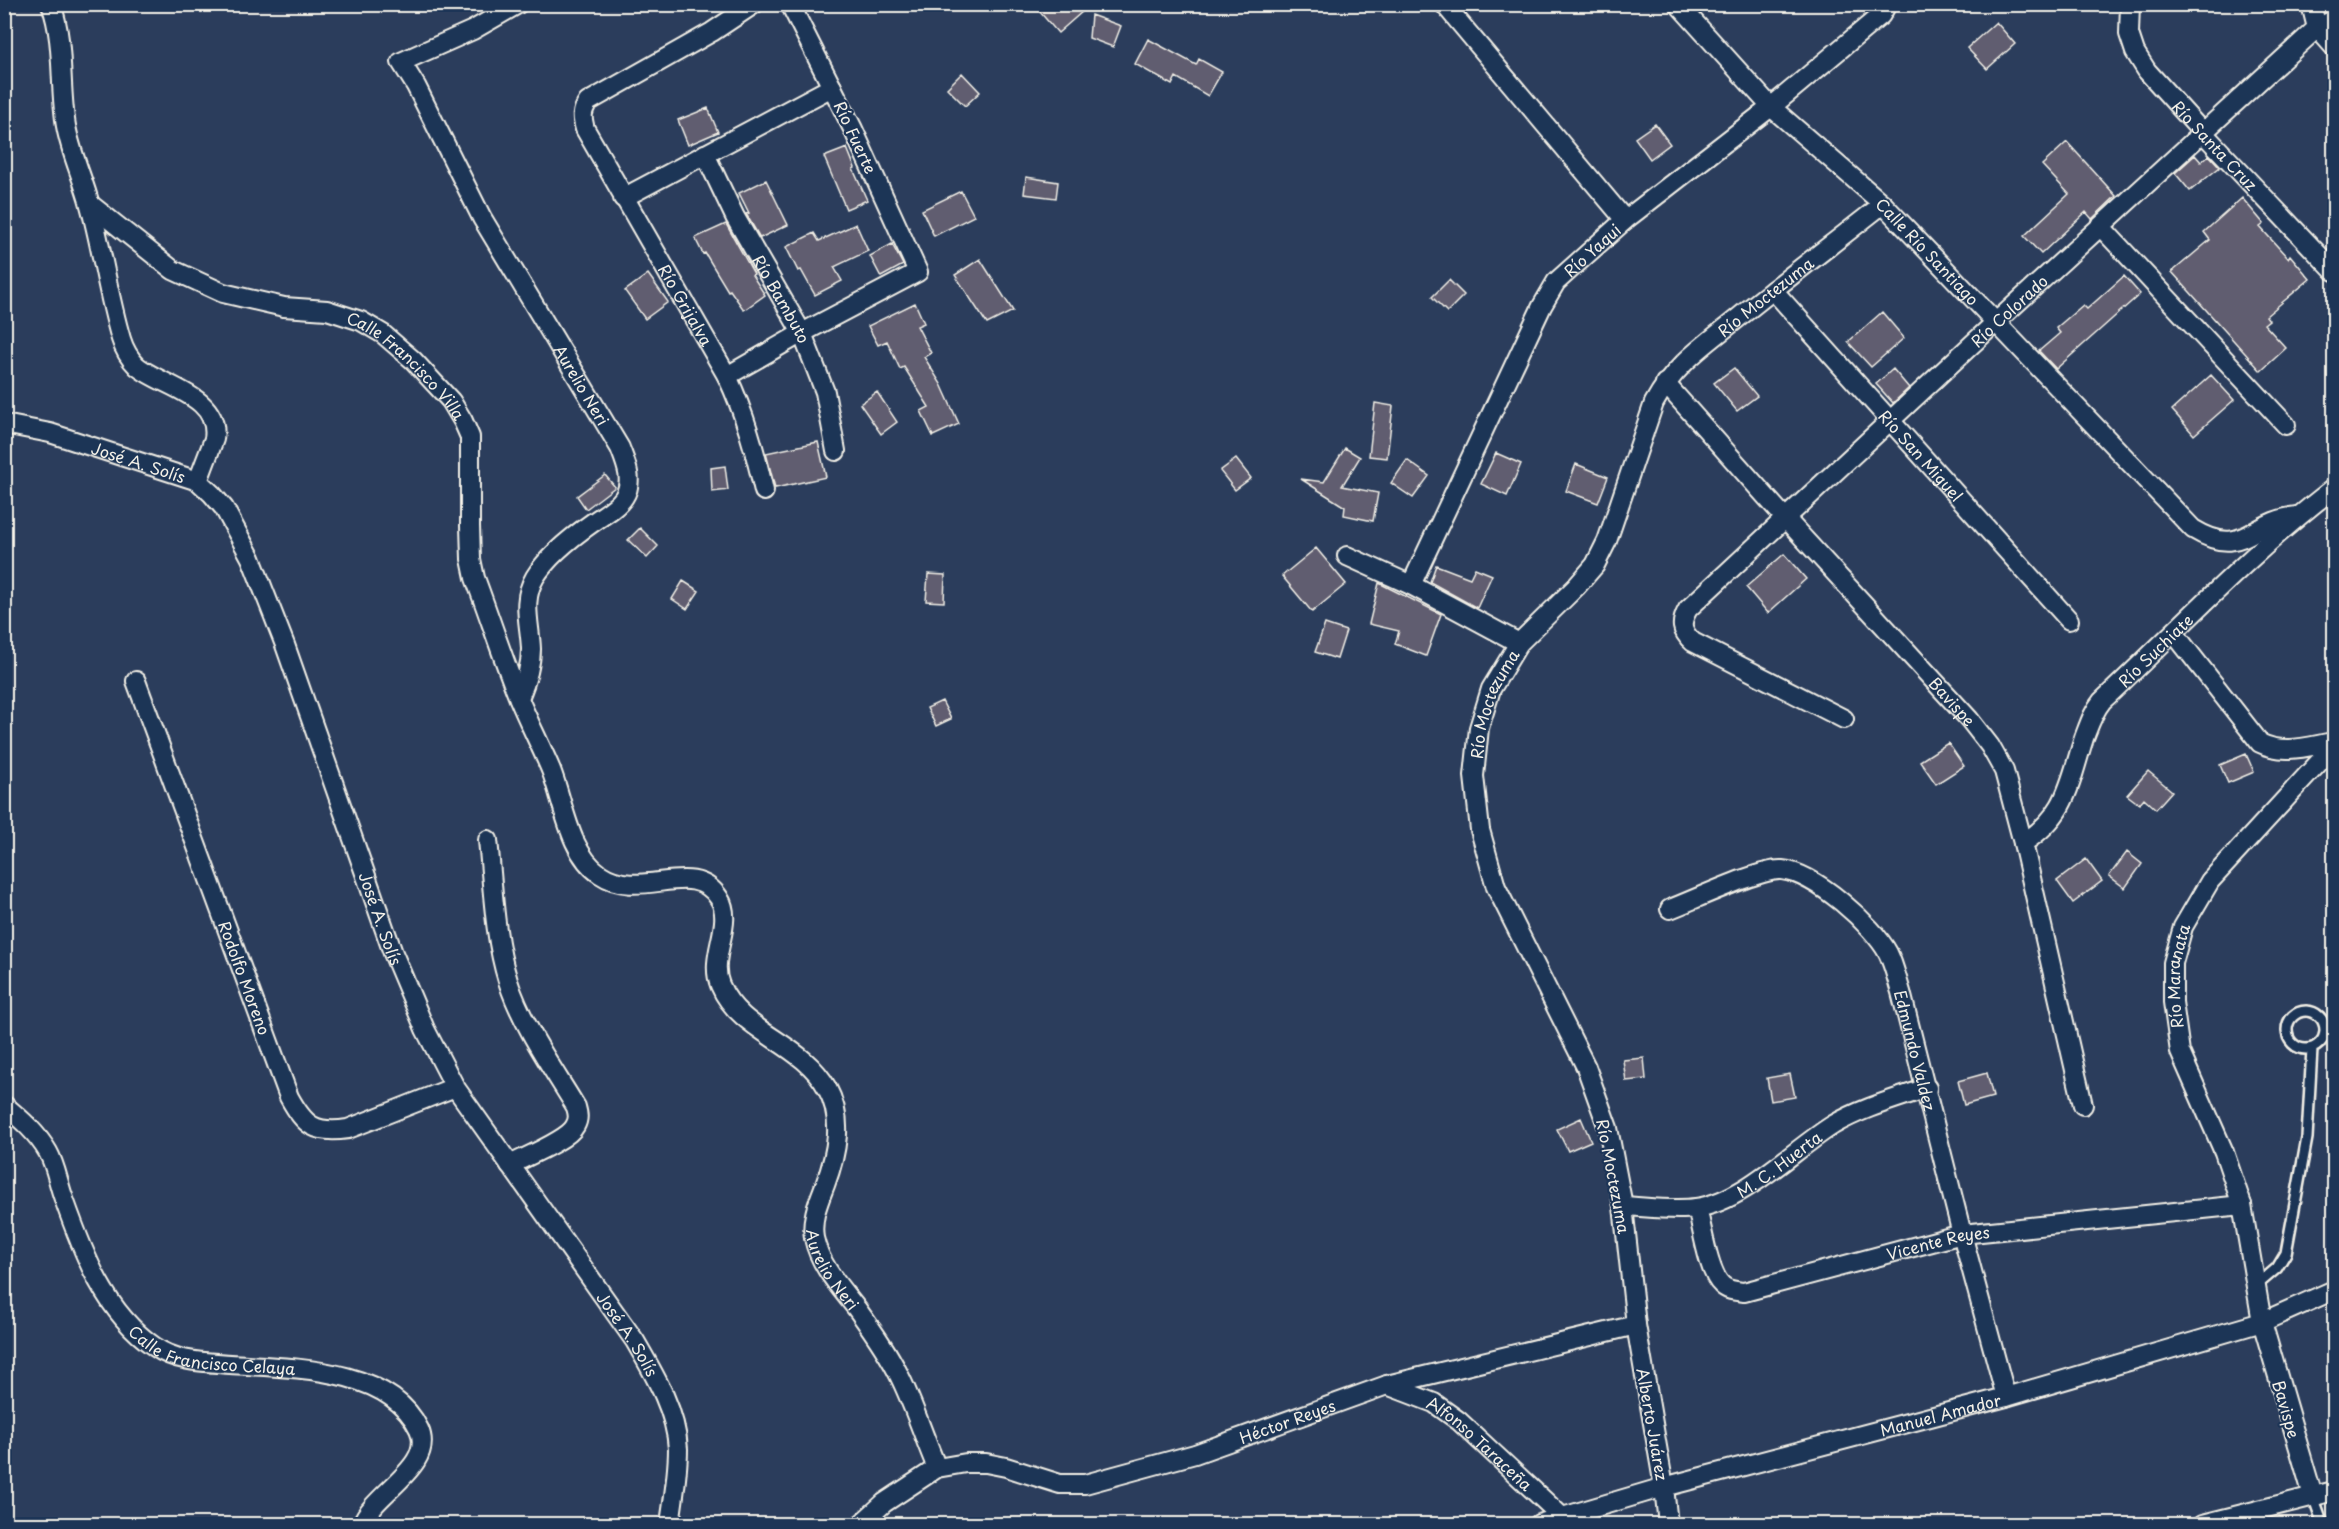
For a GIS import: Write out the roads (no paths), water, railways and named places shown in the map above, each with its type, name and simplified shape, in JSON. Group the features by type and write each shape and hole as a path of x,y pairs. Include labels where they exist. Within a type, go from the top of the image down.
{"street":[{"path":"51,4 62,58 62,104 78,172 90,204 113,312 125,351 136,365 198,400 210,415 215,432 214,439 198,481"},
{"name":"Aurelio Neri","path":"518,4 473,30 401,62 416,86 482,218 620,448 628,469 625,496 618,504 578,533 549,560 536,575 528,591 526,609 531,647 530,663 519,698"},
{"name":"Río Grijalva","path":"754,4 712,32 588,102 583,109 582,118 585,129 623,198 727,376 741,405 750,432 764,491"},
{"name":"Río Fuerte","path":"790,4 832,87 918,272 802,333"},
{"path":"1444,4 1625,220"},
{"name":"Calle Río Santiago","path":"1678,4 1771,106 1884,204 2193,529 2211,540 2226,542 2240,540 2280,518 2297,516"},
{"name":"Río Yaqui","path":"1411,585 1542,306 1556,282 1625,220 1771,106 1881,15 1887,4"},
{"name":"Río Santa Cruz","path":"2130,4 2129,34 2135,52 2147,71 2334,271"},
{"path":"2311,4 2318,28 2334,47"},
{"name":"Río Colorado","path":"1844,719 1693,642 1685,634 1682,626 1682,619 1688,609 1996,322 2318,28 2334,20"},
{"path":"623,198 832,87"},
{"name":"Río Bambuto","path":"705,154 735,217 802,333 825,392 836,451"},
{"name":"Calle Francisco Villa","path":"90,204 173,270 224,293 284,307 327,310 361,321 383,334 413,360 451,401 470,437 471,559 475,578 519,698 551,771 575,841 586,861 599,874 618,884 638,885 682,879 700,881 712,889 721,900 725,914 716,960 716,974 720,987 727,999 747,1021 778,1040"},
{"name":"Río Moctezuma","path":"1636,1324 1623,1206 1608,1128 1586,1067 1496,887 1480,830 1474,777 1479,728 1491,689 1519,643 1576,587 1594,565 1607,541 1654,403 1665,382 1683,363 1884,204"},
{"path":"2102,227 2286,425"},
{"name":"Río San Miguel","path":"1773,290 2069,620"},
{"path":"727,376 802,333"},
{"name":"Bavispe","path":"1665,382 1785,519 1969,719 1990,746 2004,771 2023,843 2083,1105"},
{"name":"José A. Solís","path":"4,424 50,433 198,481 224,508 251,558 285,645 393,953 425,1029 455,1088 635,1341 672,1414 678,1449 668,1521"},
{"name":"Río Suchiate","path":"2023,843 2041,832 2056,815 2095,709 2226,579 2297,516 2334,488"},
{"path":"1347,556 1411,585 1519,643"},
{"path":"2174,633 2260,743 2271,748 2287,750 2334,744"},
{"name":"Rodolfo Moreno","path":"136,681 289,1097 299,1116 313,1128 330,1132 348,1129 455,1088"},
{"name":"Río Maranata","path":"2262,1322 2242,1205 2224,1152 2180,1052 2172,1002 2173,963 2182,927 2210,880 2334,744"},
{"path":"488,840 498,942 508,983 531,1033 576,1107 578,1116 575,1127 566,1135 510,1165"},
{"name":"Edmundo Valdez","path":"1670,909 1762,873 1781,870 1798,874 1815,883 1848,907 1869,928 1888,954 1901,992 1927,1088 1962,1234 2006,1397"},
{"name":"Aurelio Neri","path":"778,1040 816,1071 834,1105 838,1127 837,1144 812,1225 823,1264 871,1328 899,1375 937,1468"},
{"name":"M. C. Huerta","path":"1623,1206 1697,1208 1723,1199 1746,1188 1831,1126 1859,1111 1927,1088"},
{"name":"Calle Francisco Celaya","path":"4,1105 26,1124 48,1152 80,1245 101,1286 119,1314 156,1348 196,1361 326,1372 359,1380 381,1390 401,1406 419,1430 422,1442 419,1456 409,1472 389,1488 371,1509 362,1524"},
{"name":"Vicente Reyes","path":"1697,1208 1714,1273 1720,1284 1731,1291 1744,1292 1962,1234 2242,1205"},
{"name":"Manuel Amador","path":"1539,1524 1664,1487 2006,1397 2262,1322 2334,1290"},
{"name":"Bavispe","path":"2262,1322 2313,1496"},
{"name":"Héctor Reyes","path":"937,1468 966,1463 986,1463 1059,1484 1085,1484 1195,1454 1387,1385 1636,1324"},
{"name":"Alberto Juárez","path":"1636,1324 1664,1487 1668,1524"},
{"name":"Alfonso Taraceña","path":"1387,1385 1434,1403 1459,1421 1561,1516"},
{"path":"861,1524 884,1503 937,1468"},
{"path":"2204,1524 2334,1491"}],"lane":[{"path":"2307,1011 2320,1016 2326,1028 2323,1041 2312,1049 2298,1048 2289,1039 2287,1026 2295,1014 2307,1011"},
{"path":"2257,1285 2277,1268 2286,1253 2307,1137 2312,1049"},
{"path":"2313,1496 2323,1524"}]}
